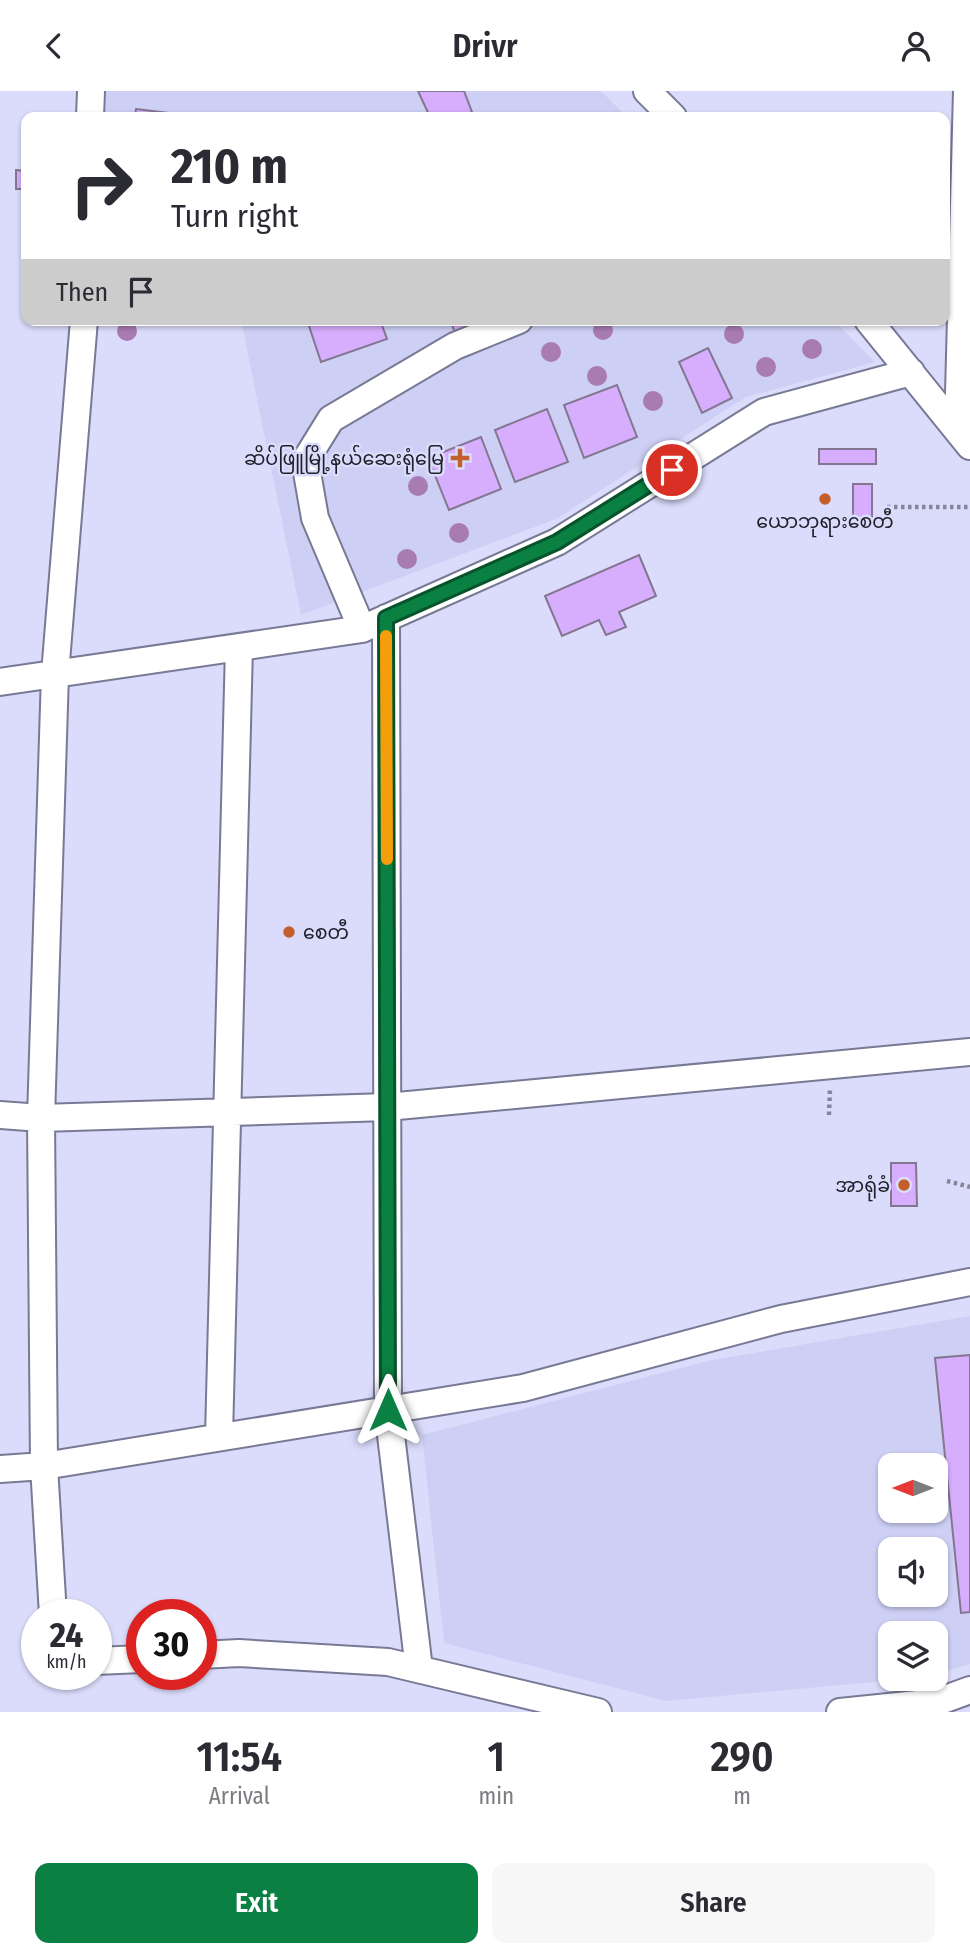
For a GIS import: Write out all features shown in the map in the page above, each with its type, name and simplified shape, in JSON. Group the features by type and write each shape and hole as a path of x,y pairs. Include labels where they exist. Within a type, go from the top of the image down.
{"street":[{"path":"90,112 91,91"},
{"path":"648,91 668,112"},
{"path":"964,438 967,91"},
{"path":"52,1599 44,1466 41,1118 55,674 84,326"},
{"path":"419,1669 388,1410 387,1107 374,624 315,518 305,461 331,419 455,346 504,326"},
{"path":"873,326 964,438"},
{"path":"0,682 374,624 557,542 764,412 911,372"},
{"path":"219,1437 239,647"},
{"path":"0,1115 41,1118 387,1107 970,1052"},
{"path":"0,1469 44,1466 523,1388 780,1319 970,1282"},
{"path":"217,1654 239,1653 388,1662 598,1712"},
{"path":"839,1712 937,1707 970,1690"}],"path":[{"path":"887,507 970,507"},
{"path":"947,1181 970,1187"}],"shaded area":[{"path":"106,91 601,91 622,112 105,112"},
{"name":"ဆိပ်ဖြူမြို့နယ်ဆေးရုံမြေ","path":"242,326 839,326 875,362 746,397 556,519 301,615"},
{"path":"970,1316 970,1664 948,1670 948,1621 878,1621 878,1682 666,1701 444,1643 422,1435 712,1360"}],"building":[{"path":"418,91 464,91 472,112 428,112"},
{"path":"136,109 160,112 136,112"},
{"path":"16,170 21,170 21,189 16,189"},
{"path":"309,326 382,326 387,339 321,362"},
{"path":"452,326 478,326 456,335"},
{"path":"708,348 732,398 702,413 679,362"},
{"path":"617,385 637,437 584,458 564,405"},
{"path":"547,409 568,462 515,482 495,430"},
{"path":"481,437 501,489 449,510 428,458"},
{"path":"819,449 876,449 876,464 819,464"},
{"path":"853,484 872,484 872,519 853,519"},
{"path":"639,555 656,596 619,612 626,627 606,635 599,620 562,636 545,596"},
{"name":"အာရုံခံ","path":"891,1163 916,1163 917,1206 891,1206"},
{"path":"970,1355 970,1612 961,1613 948,1486 948,1453 945,1453 935,1358"}],"slow traffic":[{"path":"386,636 387,859"}],"place":[{"name":"ဆိပ်ဖြူမြို့နယ်ဆေးရုံမြေ","path":"460,458"},
{"name":"ယောဘုရားစေတီ","path":"825,499"},
{"name":"စေတီ","path":"289,932"},
{"name":"အာရုံခံ","path":"904,1185"}],"route":[{"path":"388,1410 386,618 557,542 672,470"}]}
